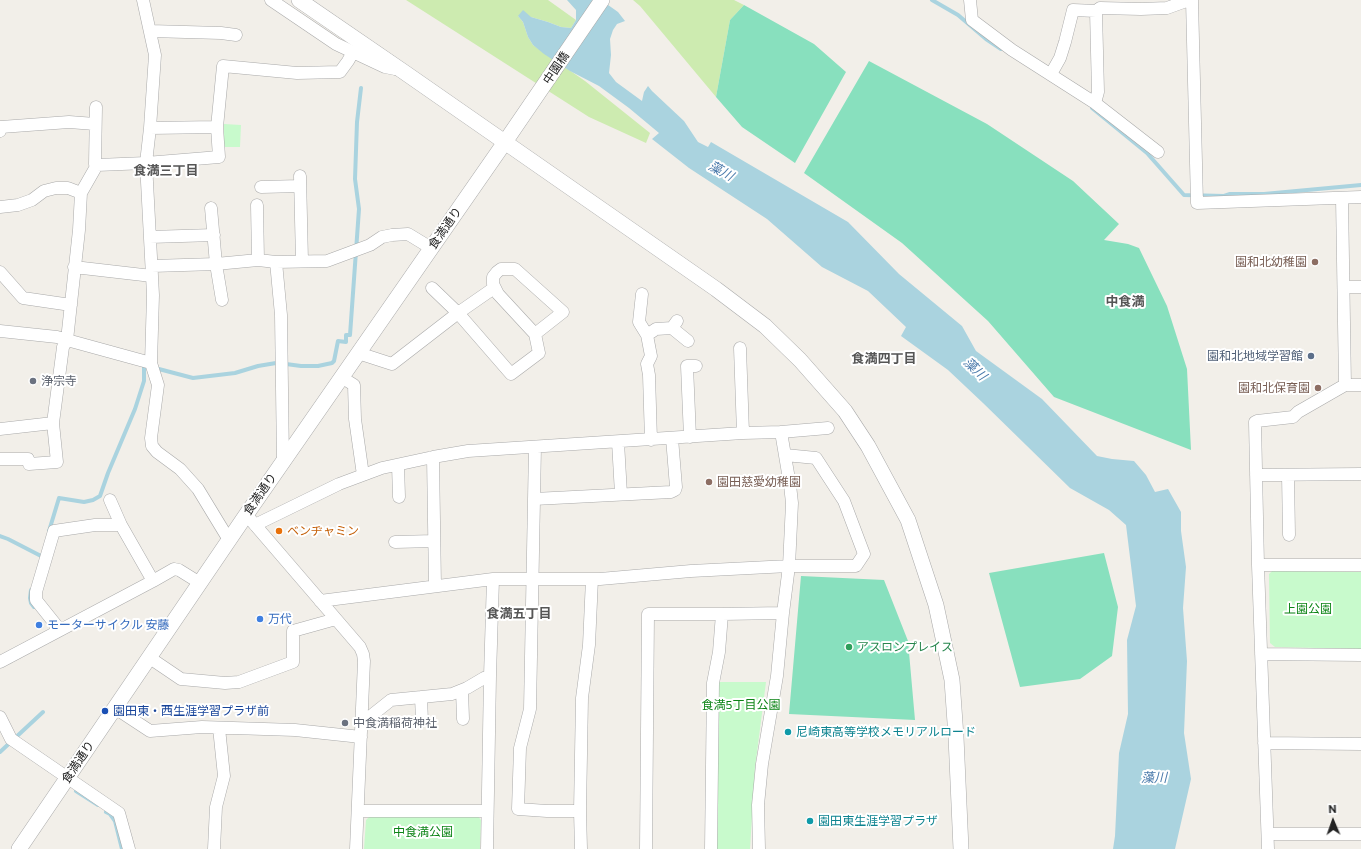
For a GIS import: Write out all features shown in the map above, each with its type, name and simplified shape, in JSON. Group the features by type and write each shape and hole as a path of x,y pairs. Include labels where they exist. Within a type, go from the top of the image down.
{"street":[{"path":"143,0 155,55 146,163 153,296 151,363 158,385 151,438 152,446 157,452 180,469 198,489 229,540"},
{"path":"271,0 336,44 384,67 404,72"},
{"path":"299,0 404,72 508,139 716,289 765,326 800,360 845,411 868,446 908,520 936,605 952,680 961,849"},
{"name":"中園橋","path":"508,139 602,0"},
{"path":"970,0 972,20 1012,50 1095,103 1158,152"},
{"path":"1051,74 1060,58 1073,10 1096,11 1100,8 1167,8 1189,0"},
{"path":"1192,0 1197,202 1361,197"},
{"path":"1095,103 1098,92 1096,11"},
{"path":"150,31 221,33 236,35"},
{"path":"97,165 219,158 217,127 223,66 297,73 340,72 353,52"},
{"path":"96,107 95,164 97,165"},
{"path":"0,131 1,127 69,122 95,124"},
{"path":"150,128 217,127"},
{"name":"食満通り","path":"19,849 229,540 251,520 283,461 508,139"},
{"path":"2,460 28,458 29,464 57,462 53,423 63,347 67,340 81,193 97,165"},
{"path":"261,187 300,181 302,261"},
{"path":"0,206 18,204 32,200 44,191 56,188 68,188 81,193"},
{"path":"1342,198 1345,385"},
{"path":"257,205 258,260"},
{"path":"211,208 216,264 222,300"},
{"path":"74,267 152,271 258,260 276,262 327,261 370,245 382,237 408,234 431,248"},
{"path":"150,237 214,235"},
{"path":"276,262 281,315 283,461"},
{"path":"432,288 458,313 511,374 539,353 535,334 494,288 493,277 496,272 502,269 515,269 563,312 535,334"},
{"path":"0,272 23,298 71,305"},
{"path":"1344,287 1361,287"},
{"path":"358,353 392,364 458,313 494,288"},
{"path":"642,294 639,322 647,335 651,356 647,364 649,376 651,440"},
{"path":"647,335 656,329 674,324 688,342"},
{"path":"0,331 57,336 151,363"},
{"path":"740,348 743,433"},
{"path":"687,366 690,437"},
{"path":"341,377 354,384 355,419 364,475"},
{"path":"1268,849 1258,564 1255,422 1293,417 1298,412 1345,385 1361,385"},
{"path":"0,429 53,423"},
{"path":"356,849 362,723 363,654 360,647 251,520 382,468 468,451 828,428"},
{"path":"759,849 758,804 762,764 777,676 789,566 792,503 781,432"},
{"path":"534,499 671,492 675,490 676,487 672,438"},
{"path":"618,442 621,494"},
{"path":"535,447 530,709 520,748 518,809 580,811"},
{"path":"320,601 493,579 592,579 691,571 789,566 856,566 864,554 844,501 816,458 785,455"},
{"path":"433,457 435,586"},
{"path":"398,465 399,496"},
{"path":"1256,476 1361,474"},
{"path":"1288,475 1290,535"},
{"path":"110,500 121,525 153,581"},
{"path":"60,630 36,600 36,592 54,531 95,525 121,525"},
{"path":"395,542 434,541"},
{"path":"1258,564 1361,565"},
{"path":"0,662 174,569 179,570 200,583"},
{"path":"487,849 493,579"},
{"path":"581,849 580,811 582,698 589,645 592,579"},
{"path":"646,849 648,614 783,613"},
{"path":"711,849 713,683 719,652 722,614"},
{"path":"150,658 180,679 225,683 239,682 293,662 293,631 336,619"},
{"path":"1261,654 1361,655"},
{"path":"362,723 391,700 452,694 490,676"},
{"path":"462,690 463,719"},
{"path":"421,697 422,721"},
{"path":"115,708 150,731 202,727 295,730 361,737"},
{"path":"0,717 11,739 119,813 129,849"},
{"path":"214,849 216,807 224,776 219,728"},
{"path":"1264,743 1361,744"},
{"path":"358,811 487,811"},
{"path":"1268,834 1361,834"}],"green space":[{"path":"406,0 548,0 576,20 571,28 561,27 531,17 518,16 523,22 528,37 533,45 585,81 650,133 646,143 589,117"},
{"path":"633,0 734,0 744,5 730,20 716,97 640,6"},
{"path":"744,5 814,44 846,72 795,163 742,127 716,97 730,20"},
{"path":"869,61 987,124 1073,181 1119,224 1104,240 1128,244 1139,248 1167,306 1187,369 1191,450 1054,397 988,321 902,243 804,173"},
{"path":"224,124 241,125 240,147 223,147"},
{"path":"1104,553 1118,607 1112,656 1080,679 1020,687 989,573"},
{"name":"上園公園","path":"1272,571 1361,572 1361,649 1275,647 1270,643 1269,574"},
{"path":"801,576 884,580 908,641 915,720 789,714"},
{"name":"食満5丁目公園","path":"718,682 766,682 755,768 750,849 717,849"},
{"name":"中食満公園","path":"371,815 477,815 481,820 480,849 364,849 366,820"}],"water":[{"name":"藻川","path":"567,0 601,0 618,12 625,21 617,24 610,39 611,55 609,73 616,82 642,101 644,92 648,86 684,121 698,142 708,147 711,142 848,222 899,274 962,326 976,351 1042,399 1097,456 1134,461 1146,475 1155,492 1168,489 1181,512 1181,531 1186,567 1183,608 1187,661 1184,733 1191,779 1175,849 1113,849 1119,753 1128,714 1127,640 1136,606 1126,525 1109,510 1070,488 948,370 901,336 906,327 868,291 822,267 767,219 689,168 652,139 659,133 629,108 599,86 570,71 533,45 528,37 523,22 518,16 523,10 531,17 561,27 571,28 576,20 576,10"}],"waterway":[{"path":"932,0 958,15 986,39 1001,49"},
{"path":"155,368 193,378 235,373 258,366 276,363 301,366 318,366 332,363 334,361 338,341 346,342 346,335 350,335 359,209 355,179 357,122 361,88"},
{"path":"1092,108 1147,153 1184,195 1224,196 1230,194 1264,194 1361,185"},
{"path":"49,531 59,498 84,502 93,500 100,496 135,409 144,381 144,365 147,366"},
{"path":"0,536 41,556"},
{"path":"31,590 30,598 34,607"},
{"path":"0,752 43,712"},
{"path":"76,791 98,805"},
{"path":"106,812 110,814 115,821 122,849"}],"place":[{"name":"園和北幼稚園","path":"1315,262"},
{"name":"園和北地域学習館","path":"1311,356"},
{"name":"浄宗寺","path":"33,381"},
{"name":"園和北保育園","path":"1318,388"},
{"name":"園田慈愛幼稚園","path":"709,482"},
{"name":"ベンヂャミン","path":"279,531"},
{"name":"万代","path":"260,619"},
{"name":"モーターサイクル 安藤","path":"39,625"},
{"name":"アスロンプレイス","path":"849,647"},
{"name":"園田東・西生涯学習プラザ前","path":"105,711"},
{"name":"中食満稲荷神社","path":"345,723"},
{"name":"尼崎東高等学校メモリアルロード","path":"788,732"},
{"name":"園田東生涯学習プラザ","path":"810,821"}],"district":[{"name":"食満三丁目","path":"166,171"},
{"name":"中食満","path":"1125,302"},
{"name":"食満四丁目","path":"884,359"},
{"name":"食満五丁目","path":"519,614"}]}
